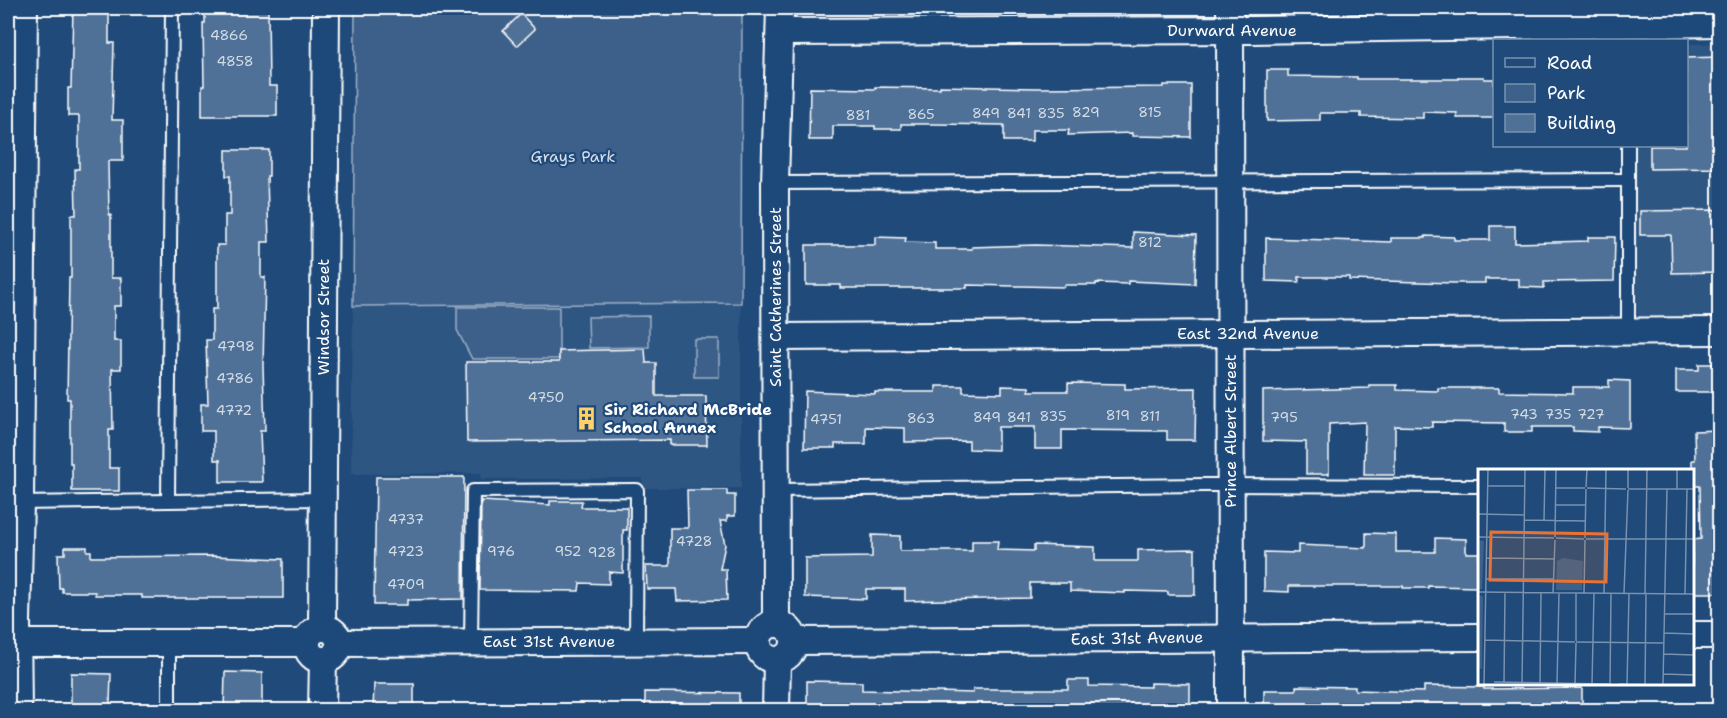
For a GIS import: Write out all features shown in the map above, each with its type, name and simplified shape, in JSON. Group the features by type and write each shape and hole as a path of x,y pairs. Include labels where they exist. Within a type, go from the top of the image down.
{"street":[{"path":"18,711 12,643 24,8"},
{"name":"Windsor Street","path":"322,711 326,8"},
{"name":"Durward Avenue","path":"780,20 1230,19 1629,33 1719,23"},
{"name":"Prince Albert Street","path":"1230,19 1229,638 1231,711"},
{"name":"Saint Catherines Street","path":"767,632 776,490 775,183 780,20"},
{"name":"East 32nd Avenue","path":"776,336 1719,331"},
{"path":"786,627 793,635 794,641 787,656 777,660 766,656 759,647 767,632 786,627"},
{"name":"East 31st Avenue","path":"12,643 636,641 767,632"},
{"path":"1694,635 1719,635"},
{"name":"East 31st Avenue","path":"794,641 1478,637"},
{"path":"776,711 777,660"}],"lane":[{"path":"168,500 172,8"},
{"path":"1628,147 1628,331"},
{"path":"775,183 1628,180"},
{"path":"776,490 1478,486"},
{"path":"471,641 473,491 637,490 636,641"},
{"path":"14,503 322,499"},
{"path":"169,644 169,711"}],"shaded area":[{"path":"1719,43 1719,318 1640,317 1637,313 1636,302 1628,302 1628,147 1688,147 1688,44"},
{"path":"741,303 741,488 643,488 643,478 481,479 481,473 351,474 353,306"}],"green space":[{"name":"Grays Park","path":"355,8 742,8 741,303 353,306"},
{"path":"457,307 559,307 559,359 472,359 457,330"},
{"path":"649,316 649,347 589,348 588,317"},
{"path":"694,339 719,339 719,377 694,377"}],"building":[{"path":"73,8 109,8 109,43 114,43 112,120 123,120 123,161 108,161 111,278 121,278 121,306 114,306 114,341 121,341 121,369 112,369 113,430 109,430 109,468 119,468 119,491 72,491 70,399 67,399 69,278 71,278 71,215 76,215 75,169 79,169 79,116 68,116"},
{"path":"205,8 268,8 269,86 277,86 277,116 202,116"},
{"path":"521,14 535,29 517,46 503,31"},
{"path":"1719,57 1719,168 1650,169 1650,147 1688,147 1688,58"},
{"path":"1267,70 1288,70 1288,76 1357,77 1357,79 1484,77 1484,79 1493,79 1493,118 1457,118 1457,113 1423,112 1423,118 1361,117 1361,113 1320,113 1320,120 1267,121"},
{"path":"1164,85 1191,85 1191,137 1132,136 1132,133 1068,135 1069,130 1032,130 1032,141 1004,141 1004,125 901,124 901,129 875,129 875,126 833,126 833,140 809,140 810,88 1164,87"},
{"path":"226,150 269,150 269,176 267,176 269,242 261,242 261,277 265,277 263,366 265,431 260,431 262,482 220,482 220,460 214,460 214,431 201,431 201,404 208,404 206,340 212,340 212,309 217,309 217,245 225,245 225,215 230,215 230,176 226,176"},
{"path":"1719,210 1719,272 1672,273 1671,235 1640,235 1640,211"},
{"path":"1490,226 1515,226 1515,243 1588,241 1588,237 1615,237 1614,281 1544,282 1544,288 1519,287 1519,279 1485,279 1485,283 1454,283 1349,280 1349,277 1299,277 1299,282 1266,281 1266,238 1391,242 1391,238 1425,238 1425,236 1454,237 1454,240 1490,240"},
{"path":"1133,232 1196,235 1195,284 1128,281 1128,284 1096,283 1096,285 1064,285 1064,287 967,285 967,288 841,288 841,285 806,285 806,245 875,245 875,237 906,238 905,242 935,243 935,249 1036,245 1133,248"},
{"name":"Sir Richard McBride School Annex","path":"645,349 646,363 656,363 656,396 706,396 707,445 670,445 670,440 467,442 466,362 559,362 559,351"},
{"path":"1699,364 1719,364 1719,392 1676,392 1676,370 1699,370"},
{"path":"1609,380 1630,381 1630,428 1598,427 1598,432 1573,431 1573,427 1532,427 1532,432 1504,432 1504,423 1432,422 1432,427 1395,426 1395,475 1364,475 1365,422 1329,424 1329,474 1306,474 1306,442 1263,441 1263,391 1397,385 1397,390 1438,391 1438,388 1499,388 1499,392 1573,393 1573,387 1609,387"},
{"path":"1068,383 1125,384 1125,389 1196,388 1195,440 1167,440 1167,431 1062,430 1062,449 1035,449 1035,427 998,427 998,450 969,449 969,441 905,442 905,428 866,427 866,444 835,444 835,448 804,448 805,391 875,394 875,392 936,392 936,386 963,386 963,392 1002,393 1002,386 1029,387 1029,391 1068,391"},
{"path":"1719,430 1719,593 1694,593 1694,540 1701,539 1700,486 1694,486 1694,469 1692,469 1692,460 1695,460 1694,431"},
{"path":"376,477 464,477 463,599 407,600 407,605 374,605"},
{"path":"687,490 727,490 727,495 735,495 735,516 727,516 727,521 720,521 725,545 720,569 726,569 727,600 677,601 676,589 647,589 646,566 670,566 670,528 688,528"},
{"path":"481,501 550,505 550,501 582,501 581,507 627,507 627,530 623,530 623,573 609,572 609,584 580,583 579,591 480,590"},
{"path":"1366,533 1396,534 1396,552 1435,552 1435,538 1466,539 1466,553 1478,553 1478,587 1289,586 1289,592 1264,591 1264,552 1298,553 1298,545 1366,548"},
{"path":"872,535 900,536 900,551 972,551 972,541 998,541 997,550 1034,551 1034,545 1095,547 1095,561 1138,561 1138,550 1195,549 1195,595 1168,595 1168,592 1070,591 1070,583 1030,583 1030,598 905,601 905,589 866,589 866,599 805,597 805,558 872,557"},
{"path":"65,547 87,547 87,551 91,551 91,557 214,556 283,559 283,598 142,598 142,595 62,592 62,588 59,588 58,554 65,554"},
{"path":"225,672 262,673 262,711 224,711"},
{"path":"71,673 111,674 110,704 71,704"},
{"path":"1068,680 1089,680 1089,686 1150,687 1150,683 1190,684 1190,711 807,711 807,681 862,682 862,690 973,693 973,689 1068,689"},
{"path":"374,684 414,684 414,711 373,711"},
{"path":"1296,686 1424,692 1424,686 1484,687 1484,689 1582,688 1582,711 1264,711 1264,690 1296,690"},
{"path":"645,692 739,693 739,711 645,711"}],"place":[{"name":"Sir Richard McBride School Annex","path":"586,418"}]}
